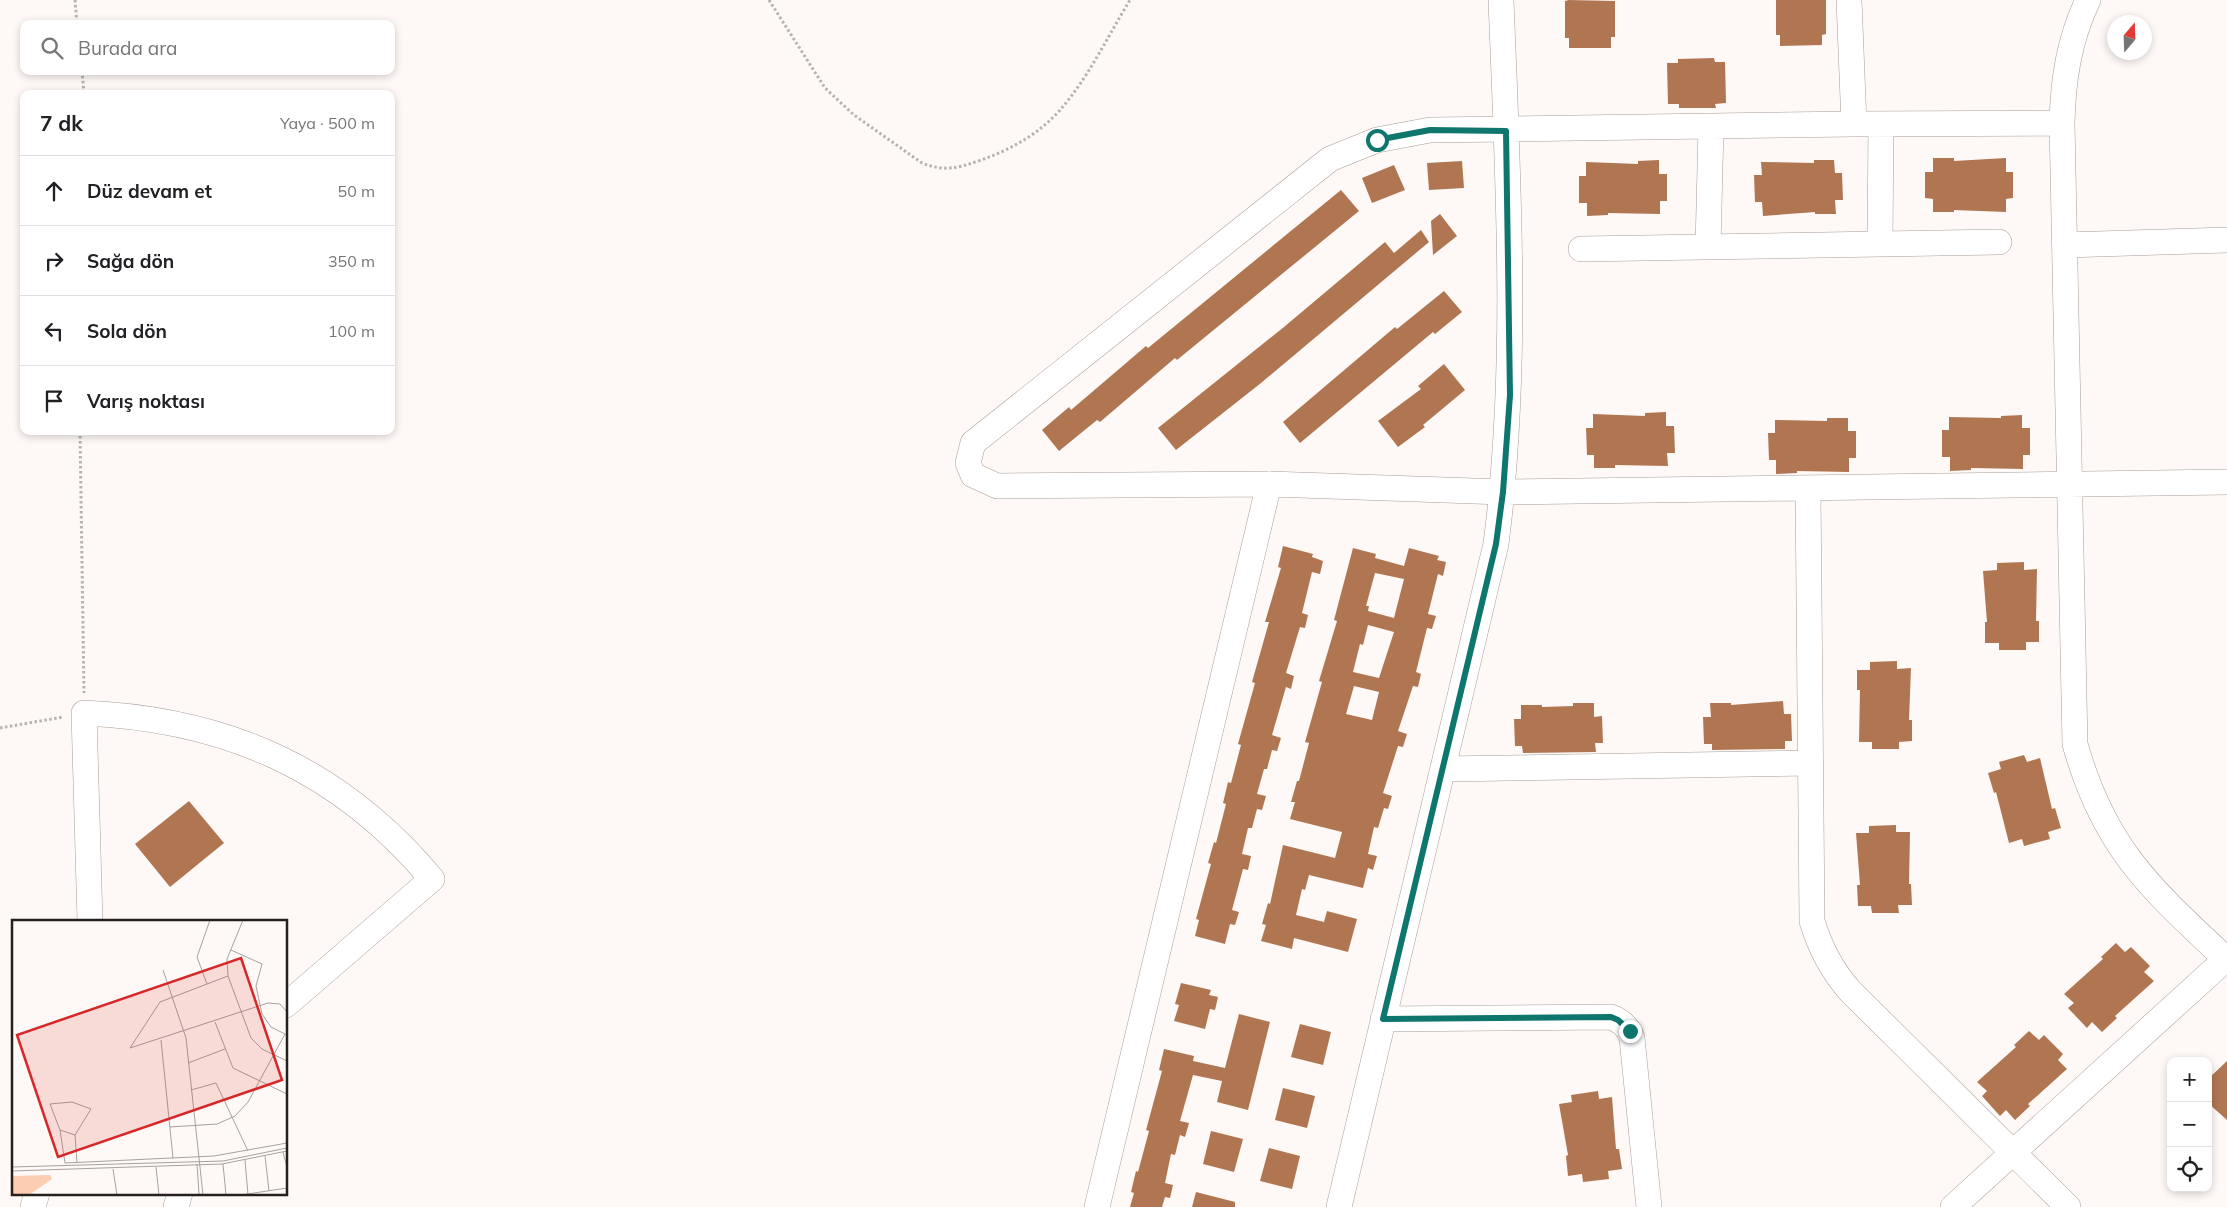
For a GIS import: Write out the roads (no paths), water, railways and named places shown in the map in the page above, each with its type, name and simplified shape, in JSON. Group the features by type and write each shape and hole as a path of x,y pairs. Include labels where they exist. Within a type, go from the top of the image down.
{"street":[{"path":"1339,1207 1496,544 1503,492 1510,395 1506,131 1501,0"},
{"path":"1849,0 1854,124"},
{"path":"1953,1207 2227,959 2157,894 2127,858 2102,817 2082,769 2075,744 2062,124 2063,91 2067,63 2074,36 2088,0"},
{"path":"2062,124 1854,124 1506,131 1463,130 1412,132 1377,140 1330,159 974,443 968,463 973,475 997,486 1269,484 1503,492 2227,482"},
{"path":"1880,124 1880,244"},
{"path":"1708,247 1711,127"},
{"path":"2065,245 2227,240"},
{"path":"1581,249 1999,242"},
{"path":"1097,1207 1269,484"},
{"path":"1808,488 1812,921 1825,956 1851,992 2068,1207"},
{"path":"90,920 84,713 138,717 190,726 257,748 289,762 360,806 398,840 432,878 288,1003"},
{"path":"1443,769 1811,763"},
{"path":"1383,1019 1611,1017 1618,1020 1630,1031 1632,1038 1649,1207"},
{"path":"33,1207 37,1194"},
{"path":"176,1207 180,1194"}]}
